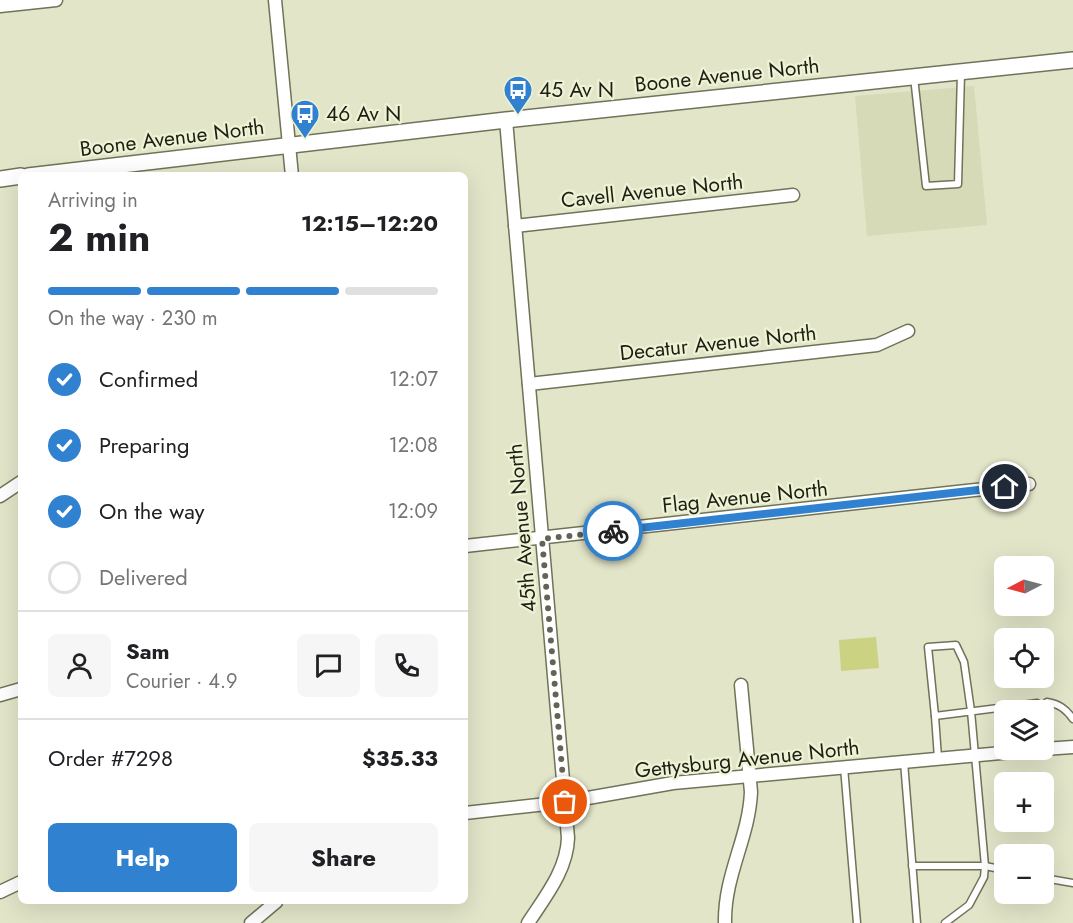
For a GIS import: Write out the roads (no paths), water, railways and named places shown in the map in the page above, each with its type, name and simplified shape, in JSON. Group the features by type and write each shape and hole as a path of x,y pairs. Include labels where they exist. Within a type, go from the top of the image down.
{"street":[{"path":"0,6 56,0"},
{"path":"275,0 292,172"},
{"name":"Boone Avenue North","path":"62,172 506,120 1073,60"},
{"name":"45th Avenue North","path":"506,120 568,852 564,864 528,923"},
{"path":"0,179 18,176"},
{"name":"Cavell Avenue North","path":"516,226 793,195"},
{"name":"Decatur Avenue North","path":"529,384 877,345 908,331"},
{"path":"0,496 18,484"},
{"name":"Flag Avenue North","path":"468,546 1029,484"},
{"path":"724,923 728,882 750,806 741,685"},
{"path":"0,696 18,690"},
{"path":"1054,748 1073,747"},
{"name":"Gettysburg Avenue North","path":"468,813 565,802 673,783 994,753"},
{"path":"0,892 18,883"},
{"path":"251,923 274,904"}],"lane":[{"path":"914,77 926,186 958,184 962,72"},
{"path":"938,759 928,647 956,645 964,662 971,711 985,866 984,877 969,905 945,923"},
{"path":"1054,704 1064,709 1073,719"},
{"path":"935,716 994,708"},
{"path":"904,762 917,923"},
{"path":"844,766 857,923"},
{"path":"912,867 994,868"},
{"path":"1054,880 1073,883"}],"place":[{"name":"45 Av N","path":"518,116"},
{"name":"46 Av N","path":"305,140"}]}
